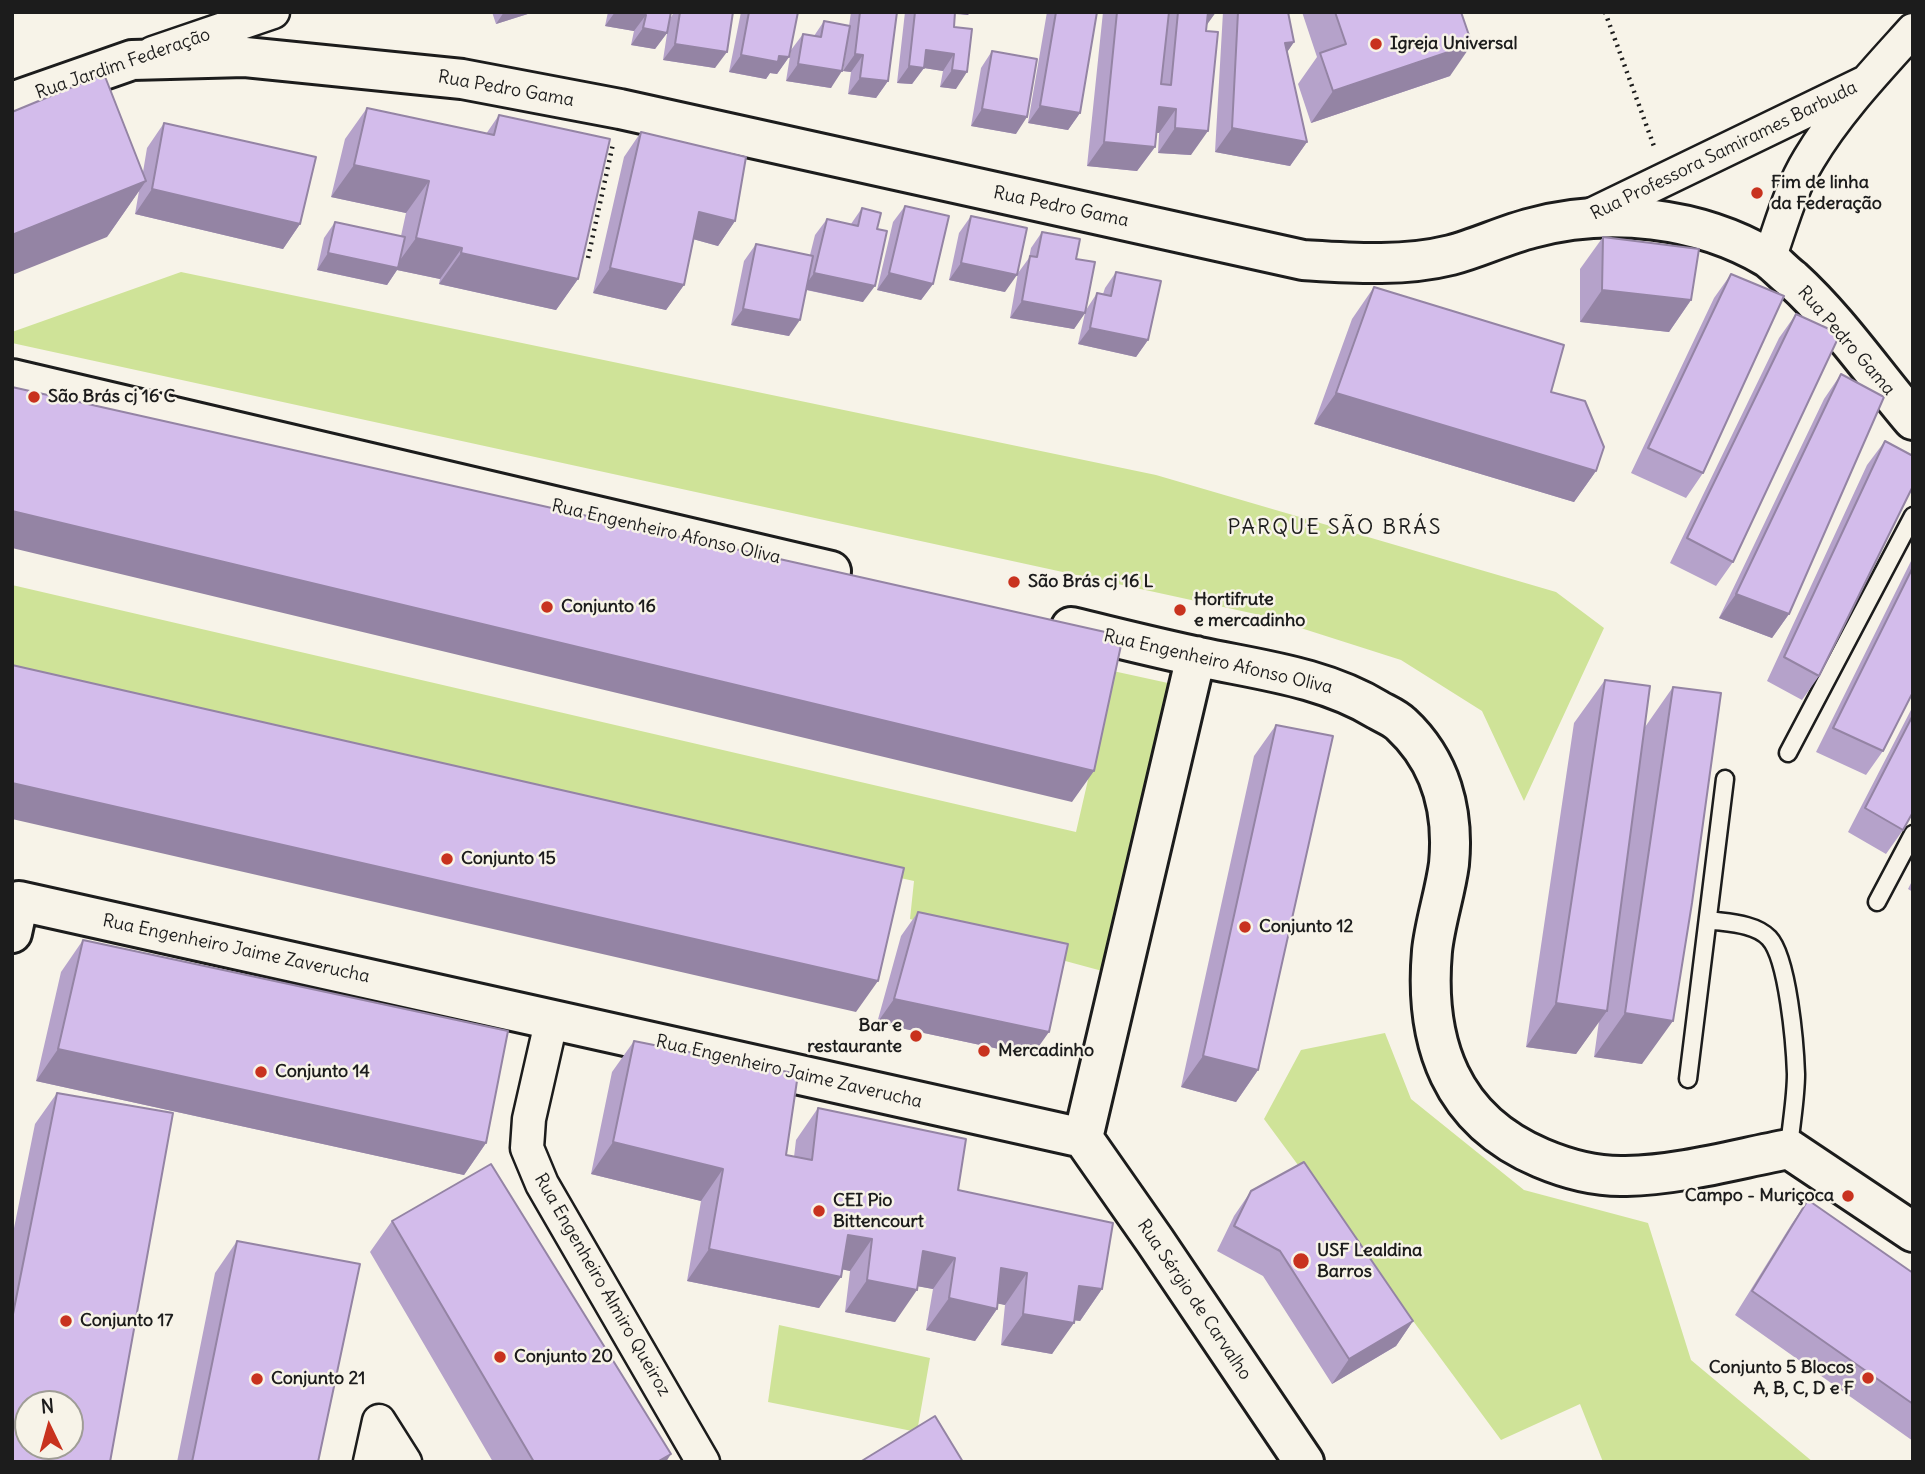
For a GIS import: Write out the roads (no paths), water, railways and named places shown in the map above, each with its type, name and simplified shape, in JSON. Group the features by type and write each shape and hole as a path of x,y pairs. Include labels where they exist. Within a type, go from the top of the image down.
{"street":[{"name":"Rua Jardim Federação","path":"12,102 273,12"},
{"name":"Rua Professora Samirames Barbuda","path":"1769,259 1793,190 1808,160 1866,82 1913,30"},
{"name":"Rua Pedro Gama","path":"132,60 245,57 461,79 620,109 1303,260 1407,262 1451,255 1534,227 1582,219 1639,219 1675,223 1713,232 1769,259 1809,295 1913,420"},
{"name":"Rua Professora Samirames Barbuda","path":"1582,219 1866,82"},
{"name":"Rua Engenheiro Afonso Oliva","path":"12,379 869,580"},
{"name":"Rua Engenheiro Afonso Oliva","path":"1032,618 1309,681 1357,697 1400,723 1427,753 1443,787 1450,821 1448,865 1432,948 1429,998 1436,1039 1451,1078 1465,1102 1492,1130 1527,1152 1568,1170 1625,1177 1673,1171 1789,1149"},
{"path":"1083,1138 1196,656"},
{"name":"Rua Engenheiro Jaime Zaverucha","path":"15,911 552,1018 1083,1138"},
{"name":"Rua Engenheiro Almiro Queiroz","path":"552,1018 529,1119 527,1148 542,1184 703,1462"},
{"name":"Rua Sérgio de Carvalho","path":"1083,1138 1304,1462"},
{"path":"1789,1149 1913,1232"},
{"path":"370,1462 379,1421 405,1462"}],"lane":[{"path":"1788,753 1913,516"},
{"path":"1688,1079 1725,779"},
{"path":"1877,902 1913,834"},
{"path":"1708,920 1749,927 1759,932 1768,937 1780,958 1788,996 1796,1074 1789,1149"}],"place":[{"name":"Igreja Universal","path":"1376,44"},
{"name":"Fim de linha da Federação","path":"1757,193"},
{"name":"São Brás cj 16 C","path":"34,397"},
{"name":"São Brás cj 16 L","path":"1014,582"},
{"name":"Conjunto 16","path":"547,607"},
{"name":"Hortifrute e mercadinho","path":"1180,610"},
{"name":"Conjunto 15","path":"447,859"},
{"name":"Conjunto 12","path":"1245,927"},
{"name":"Bar e restaurante","path":"916,1036"},
{"name":"Mercadinho","path":"984,1051"},
{"name":"Conjunto 14","path":"261,1072"},
{"name":"Campo - Muriçoca","path":"1848,1196"},
{"name":"CEI Pio Bittencourt","path":"819,1211"},
{"name":"USF Lealdina Barros","path":"1301,1261"},
{"name":"Conjunto 17","path":"66,1321"},
{"name":"Conjunto 20","path":"500,1357"},
{"name":"Conjunto 5 Blocos A, B, C, D e F","path":"1868,1378"},
{"name":"Conjunto 21","path":"257,1379"}],"district":[{"name":"PARQUE SÃO BRÁS","path":"1335,528"}]}
